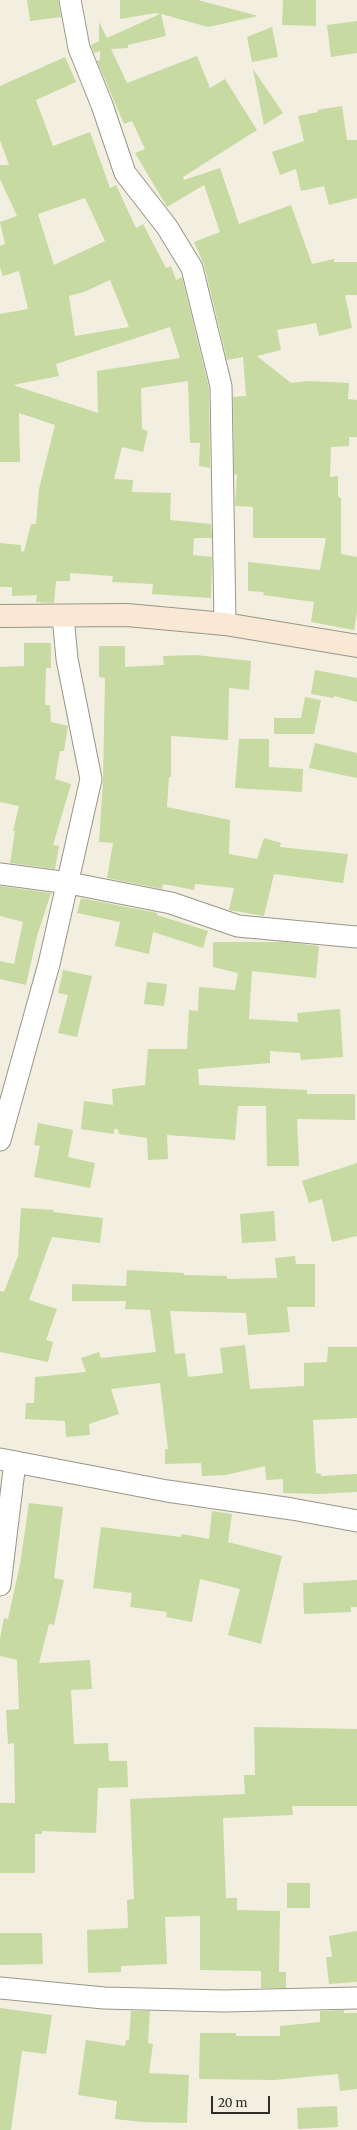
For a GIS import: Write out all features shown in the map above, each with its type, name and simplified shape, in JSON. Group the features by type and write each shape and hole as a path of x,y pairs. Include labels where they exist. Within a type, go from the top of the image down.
{"street":[{"path":"70,0 79,48 102,105 125,173 167,227 192,268 222,386 225,624"},
{"path":"0,616 127,615 225,624 357,646"},
{"path":"0,1140 49,964 69,883 91,779 67,659 63,616"},
{"path":"0,874 69,883 171,903 238,926 357,937"},
{"path":"0,1585 7,1461 167,1491 357,1520"},
{"path":"0,1988 104,1998 224,2001 357,1998"}],"building":[{"path":"27,0 58,0 61,17 30,21"},
{"path":"120,0 198,0 258,16 208,27 161,14 166,36 128,45 128,48 111,49 127,83 197,56 210,88 225,79 257,130 183,177 184,180 220,168 239,224 291,205 312,264 334,259 334,262 357,262 357,295 345,295 352,328 319,336 316,323 277,330 281,350 257,356 291,383 308,381 349,383 348,399 357,400 357,437 349,437 349,446 331,447 330,477 338,476 338,497 341,498 341,554 357,557 357,612 354,630 311,622 314,602 263,595 264,592 248,591 248,562 320,570 326,538 253,538 253,507 235,506 237,475 234,474 233,397 246,396 243,357 227,360 204,265 194,242 220,232 204,185 167,207 135,153 145,149 132,121 124,124 97,61 100,60 100,51 94,53 91,45 99,41 99,22 107,38 160,14 156,13 120,19"},
{"path":"283,0 316,0 316,26 282,25"},
{"path":"357,21 357,53 331,57 327,25"},
{"path":"272,27 278,57 252,62 247,37"},
{"path":"65,57 76,82 36,100 53,146 90,132 110,188 116,185 136,228 143,224 166,268 171,266 176,280 182,277 209,388 210,468 199,466 200,443 190,443 188,381 141,388 142,429 148,431 143,452 122,447 114,479 133,480 132,492 171,493 170,520 211,524 212,538 194,538 193,555 212,557 211,598 152,594 153,584 112,582 113,576 70,573 70,581 56,581 54,603 36,602 37,595 12,596 12,587 0,587 0,543 21,545 21,551 24,552 31,524 36,524 39,489 55,425 19,413 20,462 0,462 0,314 28,309 19,271 3,276 0,267 0,246 5,244 0,222 17,216 0,179 0,165 9,165 0,140 0,86","holes":["85,198 105,241 54,265 38,214","110,280 129,327 75,336 69,296 84,292","170,327 180,358 97,371 98,413 13,385 59,376 56,364"]},
{"path":"253,69 283,113 264,125"},
{"path":"342,106 347,140 357,140 357,198 329,205 324,186 301,191 296,169 280,175 272,152 304,141 298,116 318,112 317,110"},
{"path":"24,643 51,643 51,668 46,668 45,705 50,705 51,722 68,726 64,751 60,751 55,779 71,784 53,845 59,846 55,869 10,863 15,831 13,831 19,806 0,802 0,667 24,666"},
{"path":"99,646 125,646 125,667 164,665 163,656 196,655 251,661 249,690 229,688 228,740 171,736 171,777 169,777 167,807 230,820 229,854 257,859 264,838 281,843 280,847 348,854 343,883 274,874 264,916 229,910 234,888 195,884 194,890 163,884 162,889 107,878 113,843 99,842 103,781 105,678 99,677"},
{"path":"315,670 357,678 357,702 334,696 334,698 311,694"},
{"path":"305,697 321,700 314,734 274,734 274,718 301,718"},
{"path":"239,739 269,739 269,767 303,769 302,792 235,788"},
{"path":"315,743 357,753 357,778 309,768"},
{"path":"0,886 51,893 37,936 26,985 0,979 0,961 14,964 23,922 0,916"},
{"path":"81,898 157,913 157,915 208,931 203,948 153,932 149,954 115,946 120,922 77,913"},
{"path":"213,942 285,942 319,946 316,978 252,971 249,1019 298,1022 297,1013 340,1009 343,1057 301,1060 300,1053 270,1051 270,1063 198,1069 199,1085 307,1090 307,1094 355,1094 355,1120 297,1119 299,1166 267,1166 266,1106 238,1106 235,1140 167,1135 168,1159 148,1160 147,1138 119,1134 118,1129 114,1129 114,1134 81,1129 84,1101 113,1105 112,1089 145,1085 148,1049 187,1049 189,1010 198,1011 199,987 235,990 238,973 213,967"},
{"path":"63,970 92,976 77,1037 58,1033 68,995 58,993"},
{"path":"147,982 167,984 164,1006 144,1004"},
{"path":"38,1123 73,1130 68,1157 95,1163 90,1188 34,1177 40,1146 34,1145"},
{"path":"357,1163 357,1236 332,1242 322,1199 309,1203 302,1181"},
{"path":"21,1208 54,1210 53,1212 103,1218 100,1243 52,1237 29,1300 57,1309 46,1340 53,1342 48,1362 0,1352 0,1291 4,1292 18,1256"},
{"path":"274,1211 276,1241 242,1243 240,1214"},
{"path":"295,1256 296,1264 315,1264 315,1307 287,1307 290,1332 248,1335 246,1313 170,1311 175,1354 185,1353 188,1377 223,1373 220,1348 245,1345 250,1389 304,1386 304,1363 327,1362 328,1347 357,1347 357,1418 313,1420 316,1473 321,1474 321,1476 357,1474 357,1492 320,1494 283,1493 283,1479 266,1480 265,1466 226,1475 202,1476 201,1463 165,1464 165,1449 168,1449 160,1383 111,1389 119,1414 89,1424 90,1435 66,1437 65,1421 25,1419 26,1403 34,1403 35,1377 86,1372 81,1358 99,1352 101,1358 156,1352 150,1310 125,1309 126,1301 72,1301 72,1284 126,1286 127,1270 184,1273 184,1275 227,1276 227,1279 277,1278 275,1258"},
{"path":"29,1503 63,1507 54,1578 64,1580 54,1625 49,1624 39,1663 90,1660 92,1689 71,1690 74,1744 108,1743 109,1761 127,1761 128,1787 98,1788 96,1833 42,1831 42,1834 35,1834 35,1873 0,1873 0,1803 15,1803 14,1743 8,1744 6,1710 19,1709 17,1660 0,1656 0,1639 4,1618 8,1619 20,1564"},
{"path":"212,1511 232,1514 228,1542 282,1556 261,1644 228,1635 240,1589 200,1579 192,1622 166,1617 167,1612 130,1607 132,1593 93,1588 101,1527 181,1537 182,1534 209,1539"},
{"path":"357,1580 357,1607 351,1607 351,1612 304,1614 303,1583"},
{"path":"254,1727 357,1729 357,1806 292,1806 293,1815 223,1818 226,1898 237,1898 237,1910 280,1911 279,1972 286,1972 286,1988 261,1988 261,1971 200,1970 200,1916 165,1917 167,1964 121,1966 121,1972 88,1973 87,1930 128,1928 127,1900 134,1899 130,1799 245,1794 244,1775 255,1775"},
{"path":"287,1883 310,1883 310,1908 287,1908"},
{"path":"357,1931 357,1982 329,1984 326,1957 332,1957 329,1936"},
{"path":"0,1933 42,1933 43,1964 0,1965"},
{"path":"0,2008 52,2015 46,2054 22,2051 11,2130 0,2130"},
{"path":"344,2010 344,2013 357,2013 357,2089 340,2091 338,2074 274,2080 199,2079 200,2033 236,2033 236,2036 280,2036 280,2026 320,2022 320,2011"},
{"path":"131,2011 150,2011 148,2043 153,2044 149,2073 189,2075 187,2123 142,2122 115,2119 117,2101 78,2095 86,2040 125,2046 126,2040 129,2040"},
{"path":"337,2106 338,2127 298,2129 297,2108"}]}
